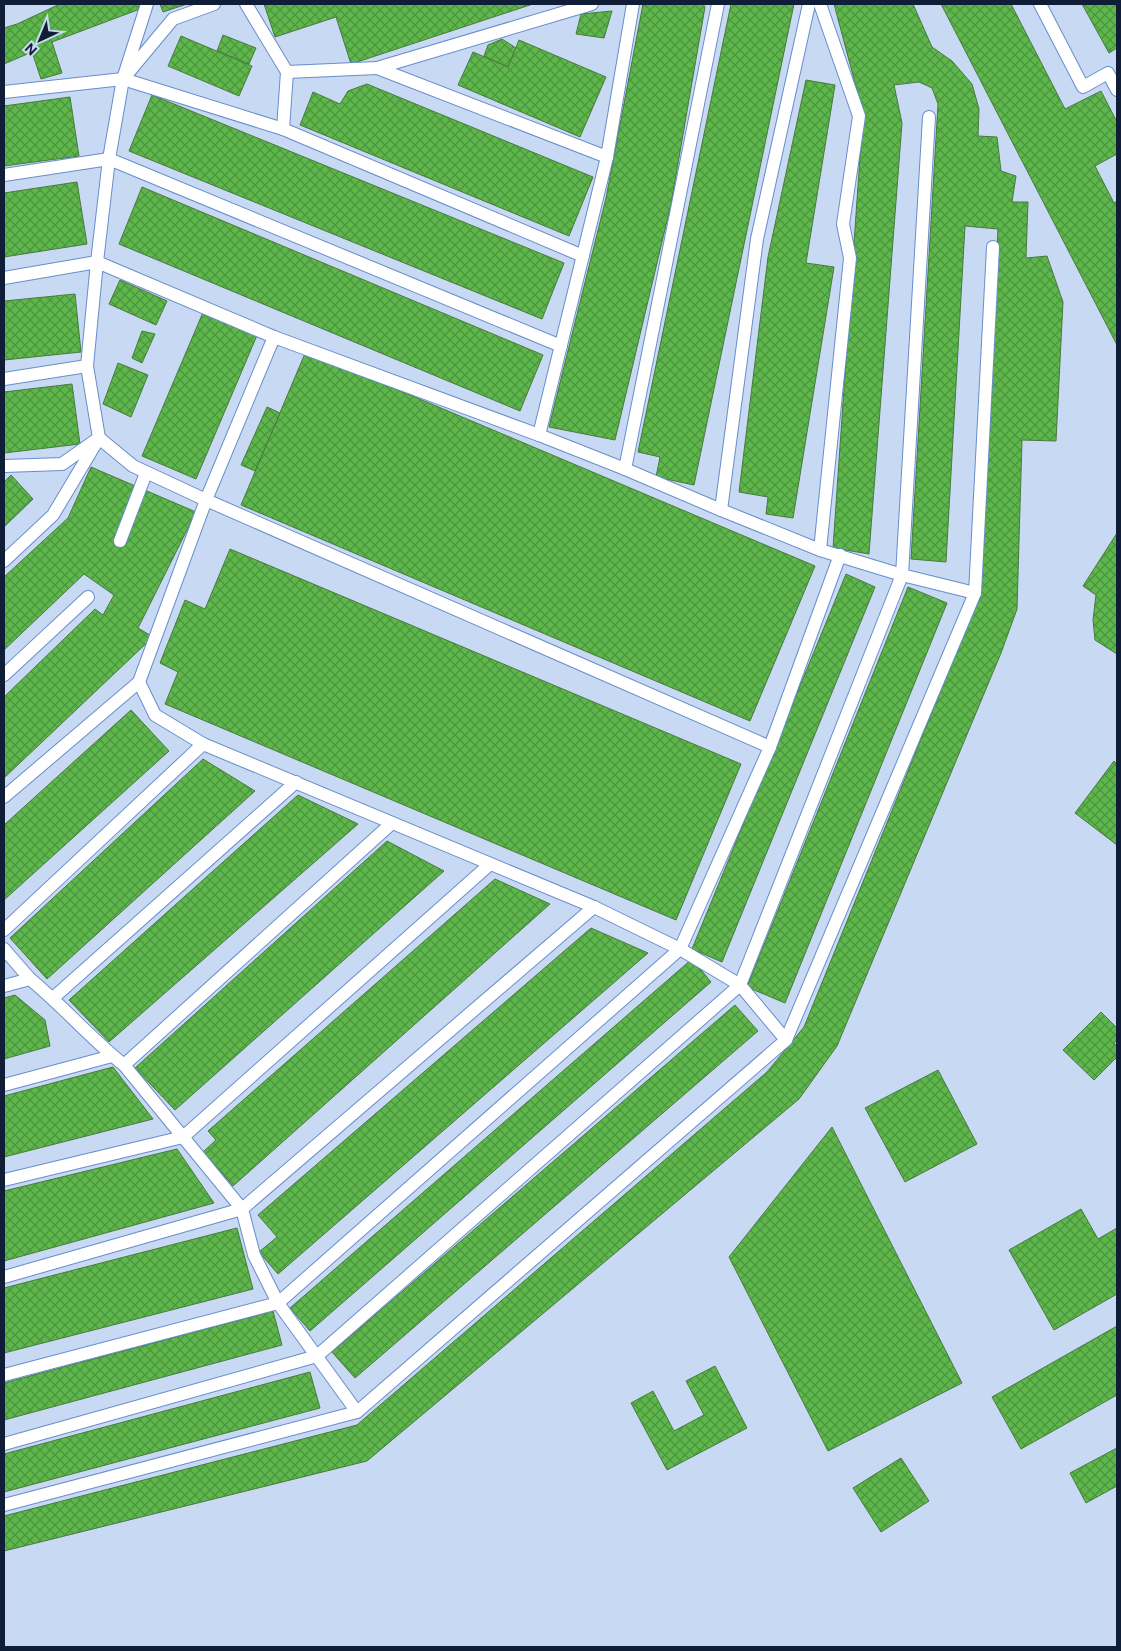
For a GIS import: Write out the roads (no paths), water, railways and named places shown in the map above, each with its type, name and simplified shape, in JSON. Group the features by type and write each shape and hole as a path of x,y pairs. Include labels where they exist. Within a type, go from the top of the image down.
{"lane":[{"path":"4,561 53,515 99,438 87,366 97,262 109,159 123,79 147,4"},
{"path":"123,79 173,19 214,4"},
{"path":"246,4 287,72 283,130"},
{"path":"287,72 377,68 592,4"},
{"path":"539,435 607,156 633,4"},
{"path":"625,469 718,4"},
{"path":"721,510 757,239 809,4"},
{"path":"820,4 859,116 843,224 850,258 820,550"},
{"path":"1040,4 1083,87 1113,71 1117,90"},
{"path":"377,68 607,156"},
{"path":"4,92 123,79 283,130 582,256"},
{"path":"4,1444 317,1356 740,985 902,574 929,117"},
{"path":"4,175 109,159 561,346"},
{"path":"4,1505 357,1412 786,1040 975,593 992,247"},
{"path":"4,278 97,262 274,337 539,435 820,550 975,593"},
{"path":"4,798 139,682 206,500 274,337"},
{"path":"4,379 87,366"},
{"path":"4,466 62,464 99,438"},
{"path":"99,438 133,466 146,473 770,747"},
{"path":"120,541 146,473"},
{"path":"4,1375 278,1303 680,949 770,747 840,555"},
{"path":"4,674 88,597"},
{"path":"139,682 154,716 203,744 489,865 594,907 680,949 740,985 786,1040"},
{"path":"4,930 203,744"},
{"path":"53,998 296,782"},
{"path":"124,1065 392,823"},
{"path":"4,1180 183,1137 489,865"},
{"path":"4,1277 242,1209 594,907"},
{"path":"4,949 30,979 53,998 112,1056 124,1065 242,1209 254,1255 278,1303 357,1412"},
{"path":"4,986 30,979"},
{"path":"4,1085 112,1056"}]}
